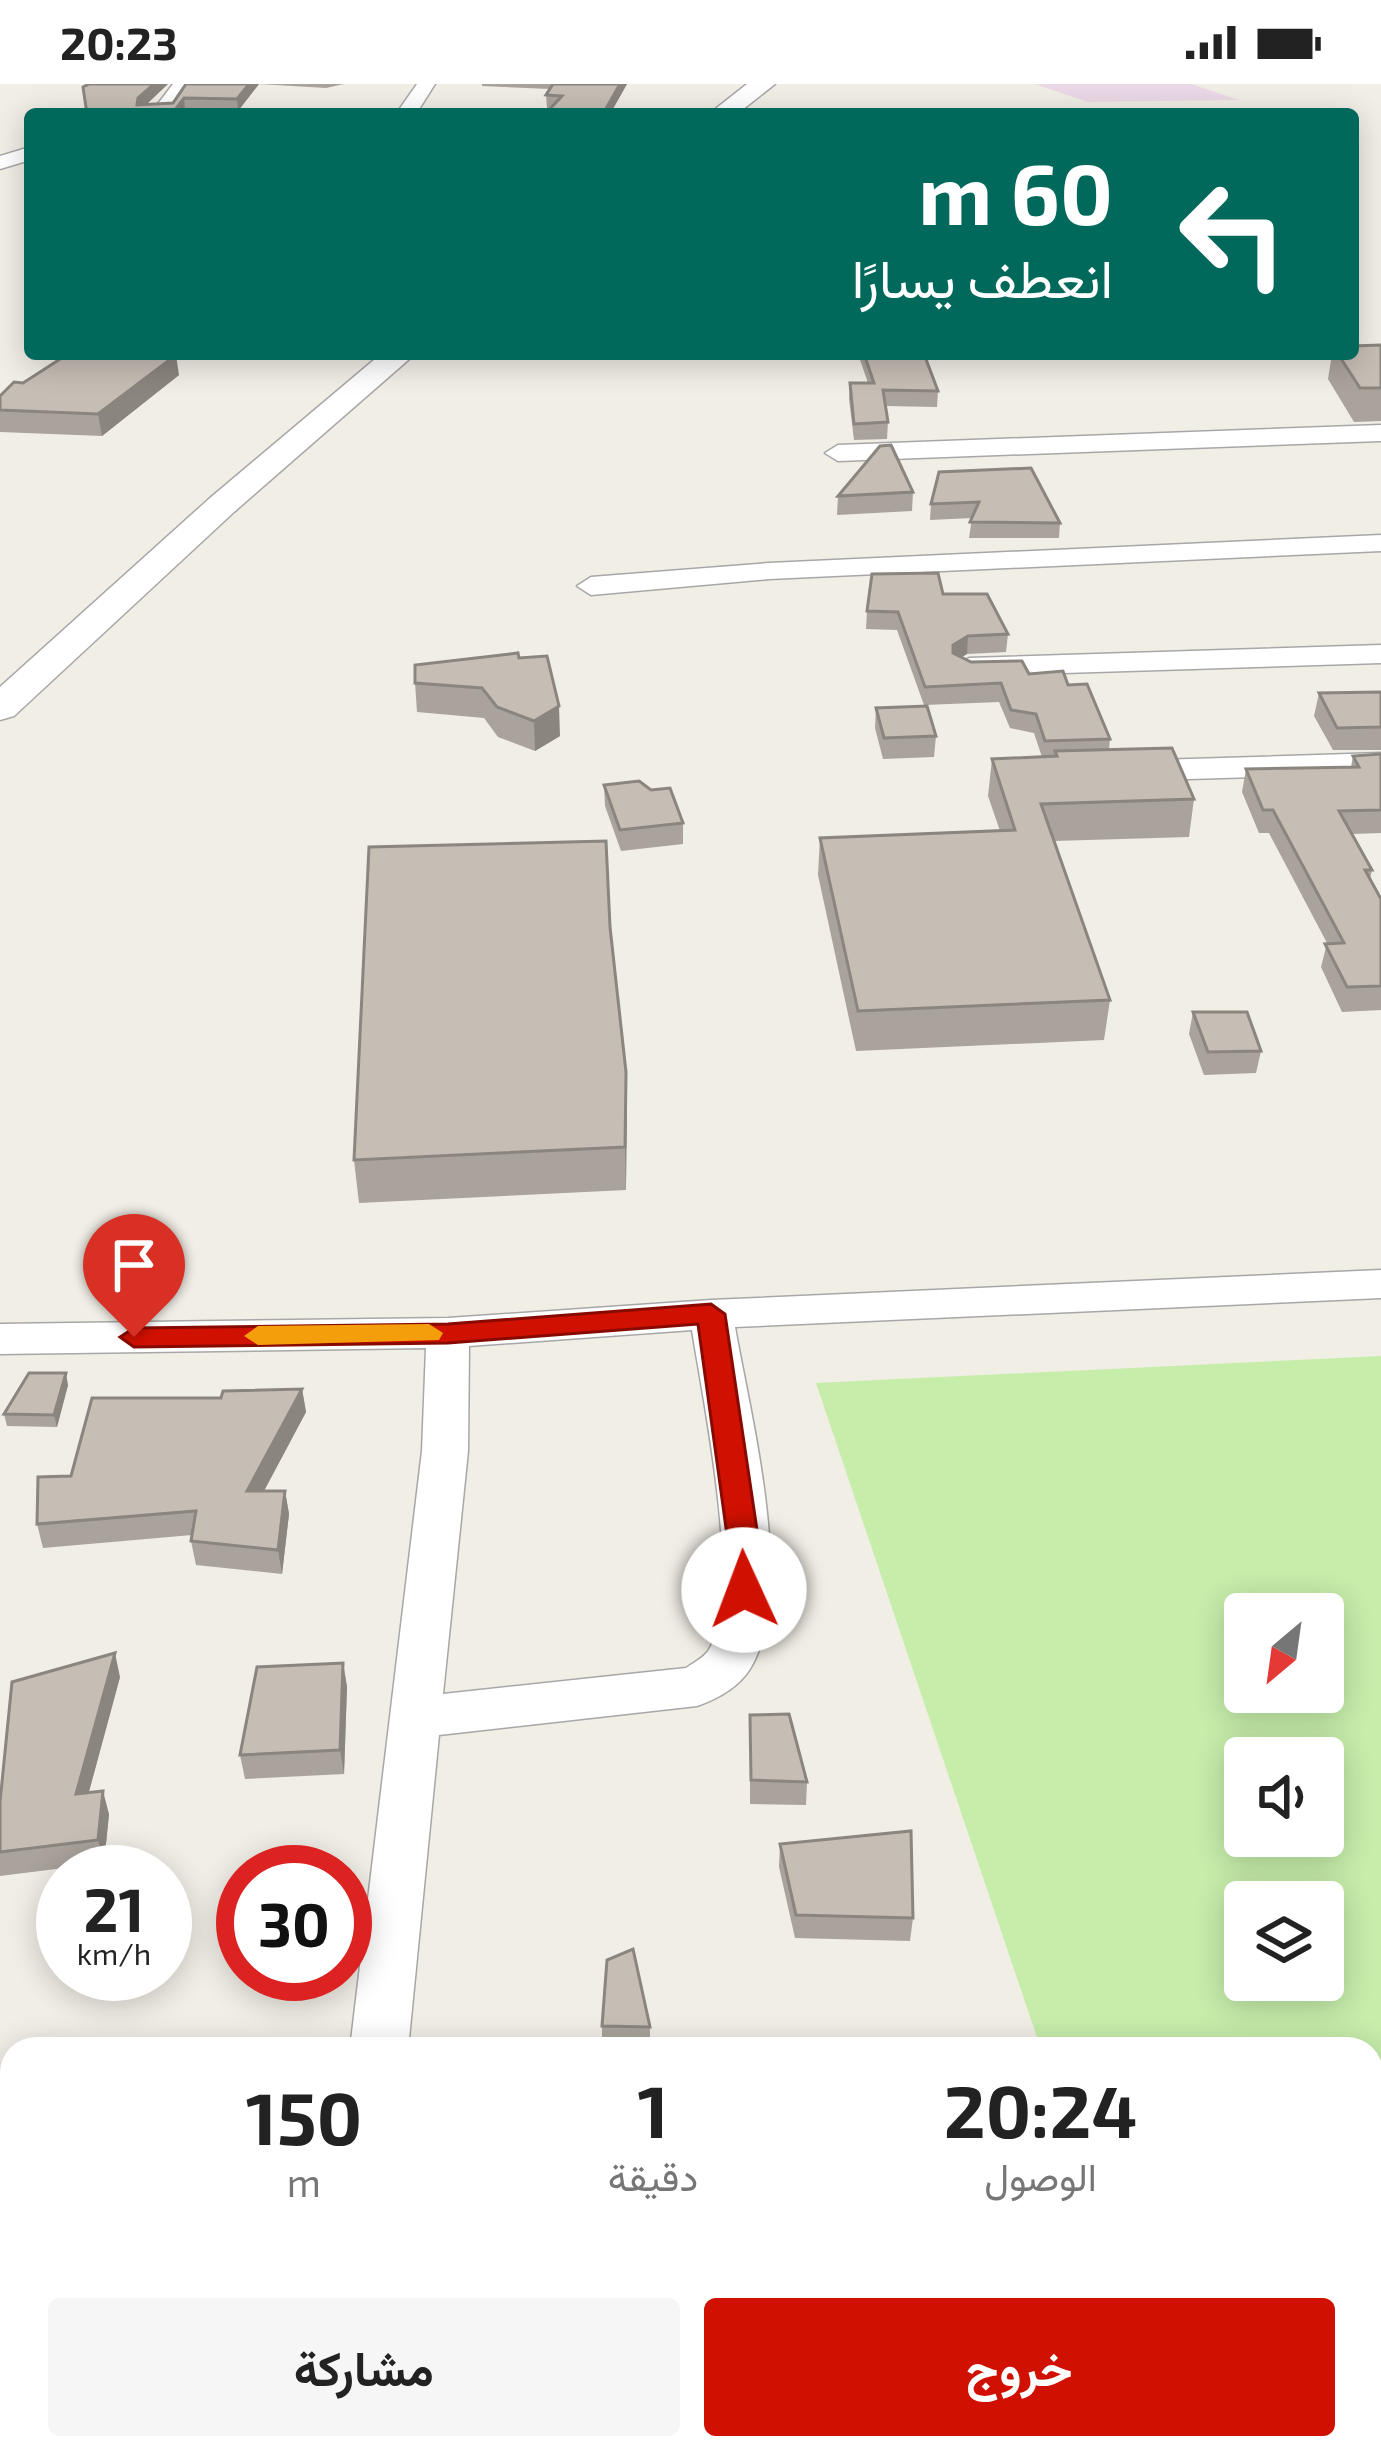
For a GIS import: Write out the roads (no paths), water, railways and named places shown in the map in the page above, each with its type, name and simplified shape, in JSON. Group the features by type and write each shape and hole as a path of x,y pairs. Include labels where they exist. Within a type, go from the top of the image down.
{"street":[{"path":"729,108 763,84"},
{"path":"0,708 222,505 393,360"},
{"path":"838,453 1381,433"},
{"path":"591,586 810,569 1381,543"},
{"path":"969,667 1381,654"},
{"path":"1089,772 1381,763"},
{"path":"0,1339 448,1333 711,1314 1381,1284"},
{"path":"418,1717 697,1686 730,1660 742,1623 746,1557 711,1314"},
{"path":"380,2037 446,1451 448,1333"}]}
